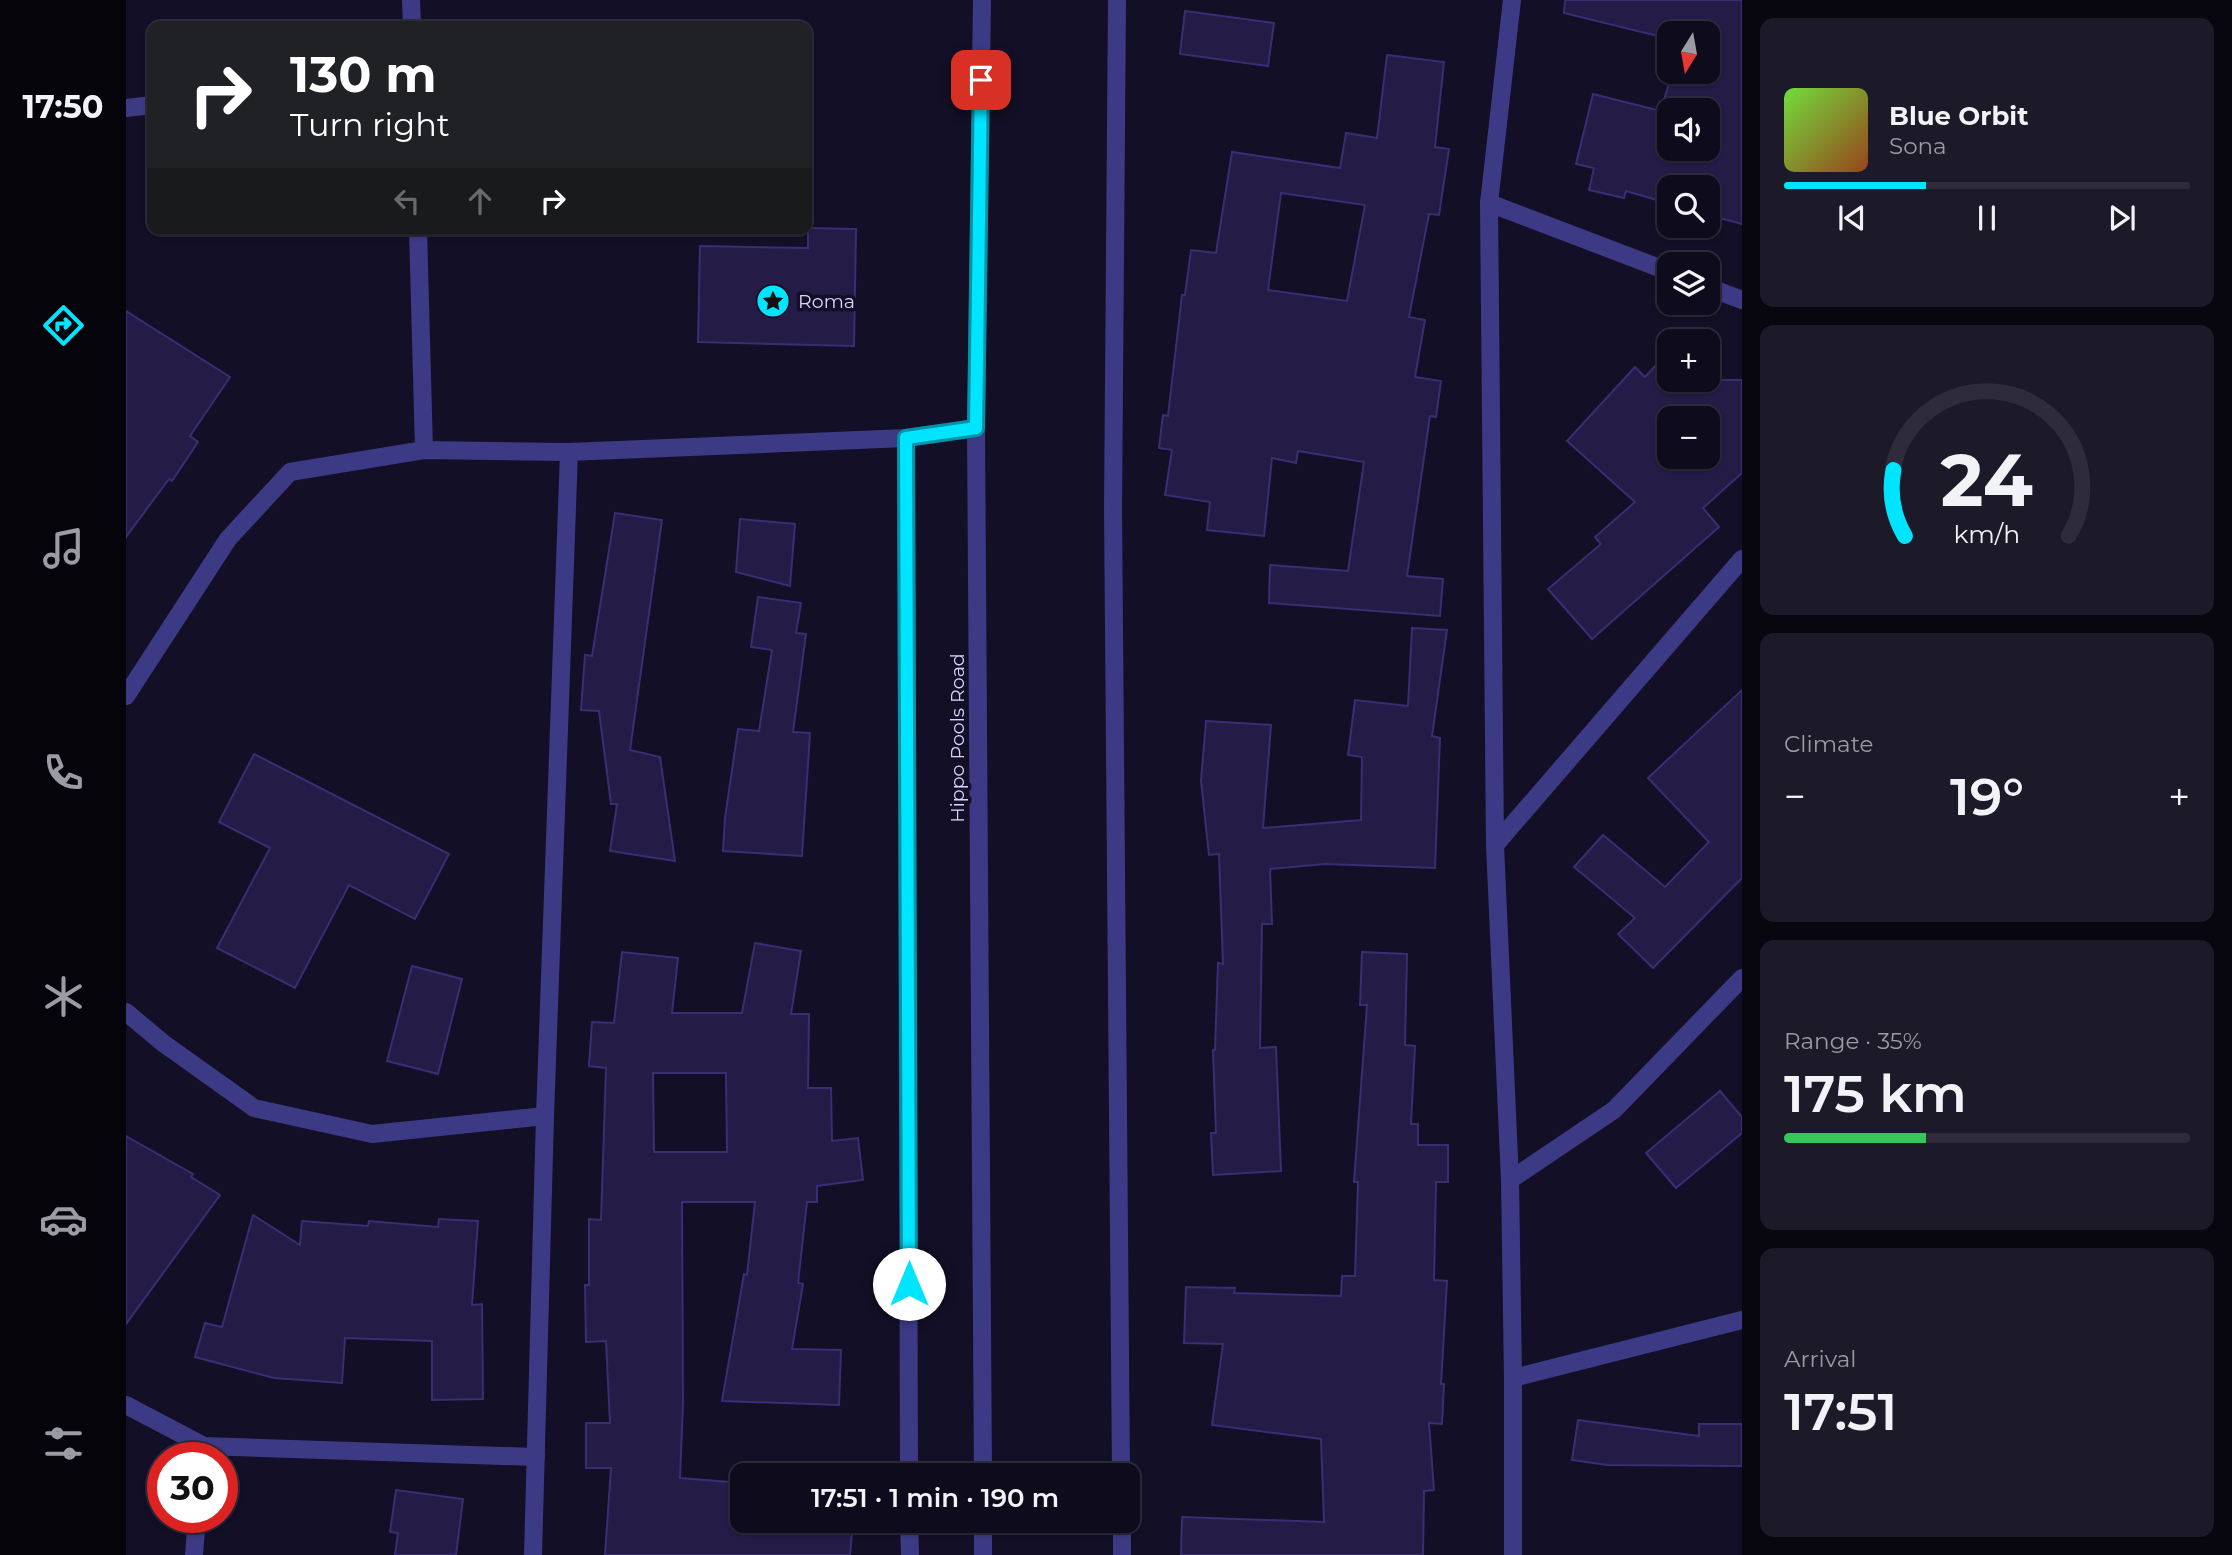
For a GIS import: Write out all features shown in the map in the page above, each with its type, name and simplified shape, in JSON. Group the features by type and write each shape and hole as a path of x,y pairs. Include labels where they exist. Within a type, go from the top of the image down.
{"street":[{"path":"411,0 412,21"},
{"name":"Hippo Pools Road","path":"982,0 976,428 983,1463"},
{"path":"1117,0 1113,509 1121,1463"},
{"path":"1512,0 1489,203 1495,845 1510,1180 1513,1555"},
{"path":"126,107 147,105"},
{"path":"1489,203 1657,267"},
{"path":"418,235 424,450"},
{"path":"1720,292 1742,300"},
{"path":"126,696 228,539 290,472 424,450 569,452 906,438 976,428"},
{"path":"906,438 909,1463"},
{"path":"533,1555 545,1115 569,452"},
{"path":"1495,845 1742,559"},
{"path":"1510,1180 1614,1110 1742,978"},
{"path":"126,1012 163,1044 254,1108 372,1134 545,1115"},
{"path":"1513,1378 1742,1320"},
{"path":"126,1405 187,1442"},
{"path":"238,1453 536,1457"},
{"path":"194,1555 196,1533"},
{"path":"909,1533 909,1555"},
{"path":"983,1533 983,1555"},
{"path":"1122,1533 1122,1555"}],"building":[{"path":"1565,0 1742,0 1742,224 1720,218 1720,175 1657,175 1657,200 1626,191 1624,198 1589,190 1594,168 1576,164 1593,94 1657,110 1657,161 1720,161 1720,98 1665,98 1669,84 1720,84 1720,21 1657,21 1657,36 1564,13"},
{"path":"1185,11 1274,23 1268,66 1180,54"},
{"path":"1387,55 1444,62 1435,147 1449,149 1439,215 1429,214 1409,317 1425,320 1415,377 1441,381 1436,417 1430,416 1407,576 1443,579 1440,616 1269,603 1270,565 1348,571 1364,462 1298,451 1296,463 1272,458 1264,536 1207,530 1210,502 1165,495 1172,450 1159,448 1163,415 1168,416 1182,295 1185,295 1191,250 1216,253 1232,152 1340,168 1346,133 1377,138","holes":["1281,193 1365,205 1347,301 1268,290"]},
{"path":"812,228 856,229 854,346 698,342 700,246 808,248 808,235 812,235"},
{"path":"126,311 230,377 190,436 198,442 172,481 169,479 126,537"},
{"path":"1657,364 1657,392 1720,392 1720,380 1742,380 1742,473 1703,508 1719,527 1592,639 1548,589 1601,544 1595,537 1635,502 1567,441 1635,367 1645,377"},
{"path":"615,513 662,520 630,750 660,757 675,861 610,851 617,804 611,804 599,711 581,710 585,655 592,656"},
{"path":"740,519 795,524 790,586 736,572"},
{"path":"758,597 801,603 796,633 806,634 793,732 810,733 802,856 723,851 738,729 759,731 772,650 751,647"},
{"path":"1412,628 1447,630 1432,736 1440,738 1435,868 1325,864 1270,869 1272,924 1262,924 1260,1048 1276,1047 1281,1171 1213,1175 1211,1133 1216,1133 1213,1050 1218,963 1223,964 1219,854 1209,855 1201,781 1206,721 1271,725 1263,828 1361,820 1362,757 1348,755 1355,700 1408,706"},
{"path":"1742,690 1742,878 1653,968 1618,934 1635,918 1574,867 1603,835 1665,887 1709,842 1648,778"},
{"path":"254,754 449,854 415,919 349,885 295,988 217,948 270,848 219,822"},
{"path":"755,943 801,951 791,1014 809,1014 808,1088 831,1088 832,1141 858,1138 863,1180 817,1186 817,1202 807,1202 798,1283 803,1284 792,1349 841,1350 839,1405 722,1401 744,1274 747,1275 755,1202 682,1202 683,1403 680,1478 730,1482 730,1533 852,1533 850,1555 605,1555 611,1468 586,1468 586,1423 610,1423 606,1341 586,1342 585,1285 589,1285 589,1219 601,1220 606,1068 589,1066 592,1022 614,1023 622,952 678,958 672,1013 742,1013","holes":["653,1073 726,1073 727,1152 654,1152"]},
{"path":"1362,952 1407,954 1405,1045 1415,1046 1411,1124 1418,1124 1418,1145 1448,1145 1448,1182 1436,1182 1434,1280 1447,1281 1441,1384 1444,1384 1442,1424 1429,1423 1434,1490 1424,1491 1423,1555 1181,1555 1182,1517 1324,1522 1321,1439 1212,1425 1223,1344 1184,1343 1186,1287 1235,1288 1234,1293 1341,1296 1342,1276 1355,1276 1358,1182 1354,1182 1367,1005 1360,1005"},
{"path":"412,966 462,979 438,1074 387,1061"},
{"path":"1720,1091 1742,1117 1742,1133 1676,1188 1646,1153"},
{"path":"126,1136 193,1174 191,1177 220,1195 126,1324"},
{"path":"253,1215 300,1245 302,1221 368,1226 369,1221 438,1227 439,1219 478,1221 472,1305 482,1304 483,1399 432,1400 432,1341 345,1338 342,1383 274,1378 195,1357 205,1323 222,1327"},
{"path":"1578,1420 1699,1436 1699,1424 1742,1424 1742,1466 1607,1465 1572,1460"},
{"path":"396,1490 463,1499 456,1555 395,1555 398,1533 390,1532"}],"place":[{"name":"Roma","path":"773,301"}],"route":[{"path":"909,1284 906,438 976,428 981,80"}]}
